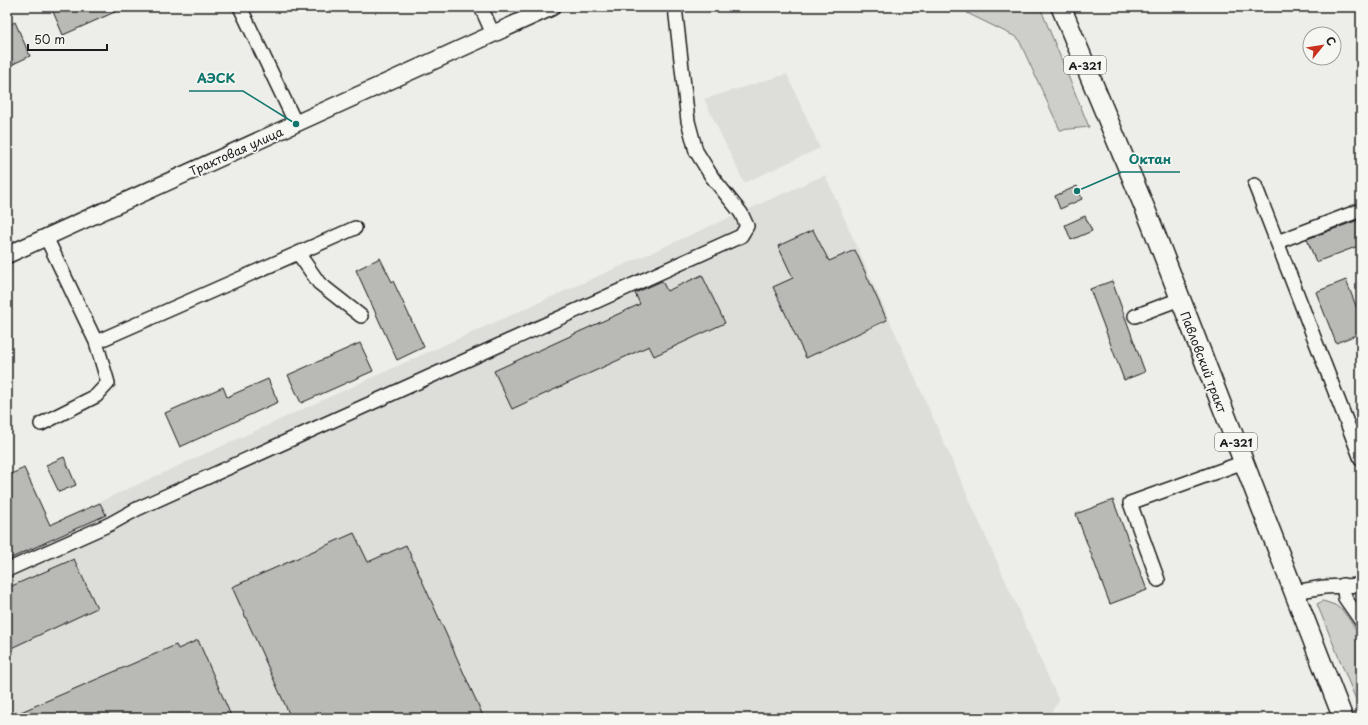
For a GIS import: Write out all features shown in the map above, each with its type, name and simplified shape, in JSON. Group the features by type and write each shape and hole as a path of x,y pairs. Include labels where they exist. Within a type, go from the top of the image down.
{"highway":[{"name":"Павловский тракт","path":"1061,7 1150,223 1343,718"},
{"path":"1321,661 1335,718"}],"main road":[{"name":"Трактовая улица","path":"7,255 552,7"}],"street":[{"path":"240,7 296,124"},
{"path":"481,7 493,34"},
{"path":"7,570 110,524 137,509 741,236 747,226 741,213 712,177 696,151 688,120 675,7"},
{"path":"1255,185 1361,459"},
{"path":"1276,242 1361,210"},
{"path":"96,342 355,228"},
{"path":"41,424 96,396 108,383 96,342 46,237"},
{"path":"298,253 319,283 361,316"},
{"path":"1135,316 1180,299"},
{"path":"1158,580 1130,503 1244,462"},
{"path":"1294,592 1343,585 1361,585"},
{"path":"1343,585 1345,598 1361,621"}],"shaded area":[{"path":"982,7 1040,7 1089,127 1060,130 1018,38 967,13"},
{"path":"787,74 820,148 744,183 704,99"},
{"path":"825,175 1059,701 1047,718 7,718 7,544 437,348"},
{"path":"1323,601 1335,605 1343,611 1361,639 1361,712 1317,604"}],"building":[{"path":"51,7 126,7 63,35"},
{"path":"15,22 30,56 7,67 7,26"},
{"path":"1077,186 1082,199 1060,209 1055,196"},
{"path":"1085,216 1092,231 1071,240 1065,225"},
{"path":"1361,219 1361,245 1316,262 1307,239"},
{"path":"813,230 829,261 855,250 887,320 806,358 773,287 793,278 778,246"},
{"path":"380,258 392,282 393,281 424,347 397,360 356,270"},
{"path":"702,275 725,323 654,356 649,346 512,409 494,371 640,304 635,293 662,281 667,291"},
{"path":"1346,280 1361,319 1361,333 1336,343 1316,292"},
{"path":"1112,281 1145,372 1124,380 1090,289"},
{"path":"360,343 373,371 301,403 288,375"},
{"path":"268,379 278,402 180,447 165,413 223,387 227,397"},
{"path":"64,457 76,485 59,492 46,465"},
{"path":"24,468 50,525 100,503 106,515 7,560 7,476"},
{"path":"1113,500 1147,590 1110,604 1076,514"},
{"path":"354,533 368,562 406,545 484,718 291,718 232,587"},
{"path":"74,559 97,608 7,650 7,588"},
{"path":"198,640 232,718 7,718 176,645 178,649"}],"place":[{"name":"АЭСК","path":"296,124"},
{"name":"Октан","path":"1077,191"}]}
